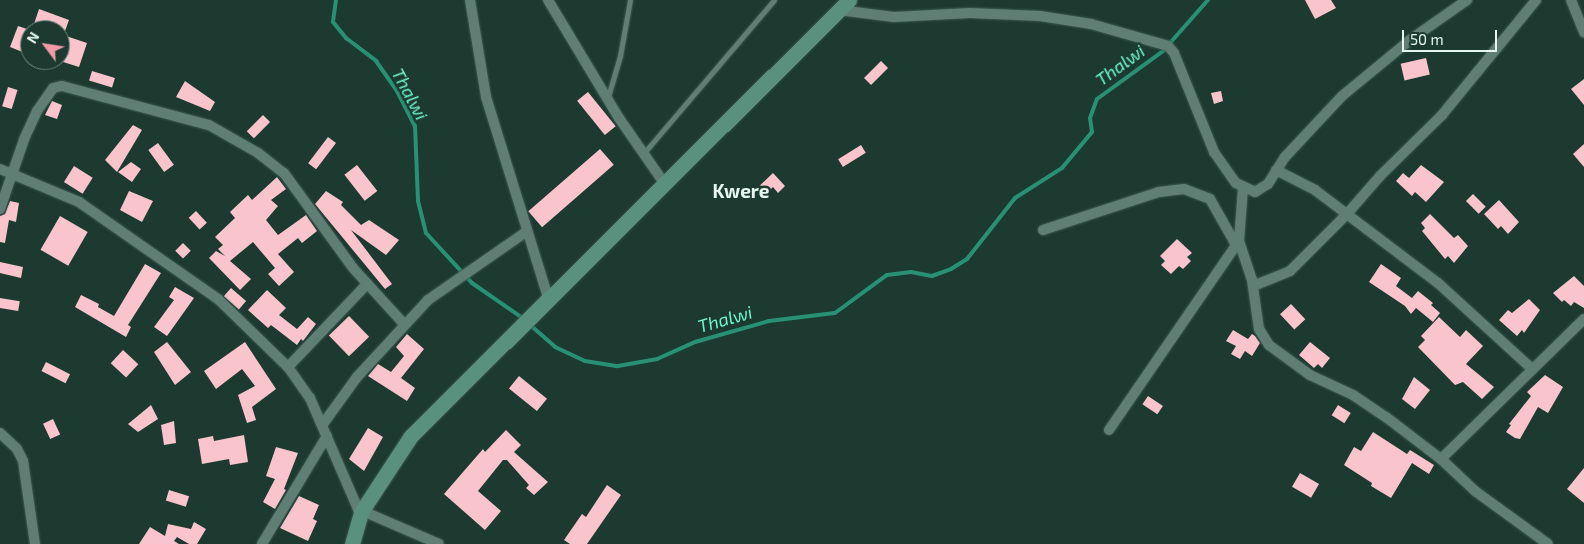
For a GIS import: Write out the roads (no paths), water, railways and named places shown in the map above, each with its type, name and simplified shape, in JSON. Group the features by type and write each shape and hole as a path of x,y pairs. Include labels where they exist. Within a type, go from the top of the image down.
{"street":[{"path":"470,0 486,97 548,300"},
{"path":"548,0 607,99 664,183"},
{"path":"352,544 361,512 410,436 519,331 664,183 844,5 894,17 970,13 1048,17 1091,24 1168,46 1174,54 1214,152 1227,173 1243,188 1255,192 1262,190 1276,170 1325,112 1364,76 1467,0"},
{"path":"1253,286 1290,271 1347,214 1380,176 1442,115 1536,0"},
{"path":"1571,0 1584,33"},
{"path":"0,209 11,172 37,111 48,93 58,86 209,125 284,173 367,284 404,324"},
{"path":"0,169 79,202 178,269 249,326 288,367 323,424 349,491 361,512 439,544"},
{"path":"1276,170 1315,190 1438,283 1531,368"},
{"path":"1109,430 1238,243 1243,188"},
{"path":"1043,230 1159,192 1184,189 1210,199 1238,243 1253,286 1257,323 1269,345 1310,375 1361,400 1441,459 1475,491 1548,544"},
{"path":"323,424 338,400 404,324 441,288 526,232"},
{"path":"288,367 367,284"},
{"path":"1441,459 1531,368 1584,319"},
{"path":"0,433 17,449 23,461 35,544"},
{"path":"262,544 327,436"}],"lane":[{"path":"607,99 620,56 630,0"},
{"path":"643,154 774,0"}],"waterway":[{"name":"Thalwi","path":"336,0 333,22 346,38 376,61 397,91 415,126 418,201 426,233 472,283 524,319"},
{"name":"Thalwi","path":"529,324 555,347 585,361 618,366 657,359 695,342 769,321 835,313 887,275 911,272 932,276 951,269 967,259 1015,198 1062,168 1092,132 1090,118 1097,99 1163,51 1208,0"}],"district":[{"name":"Kwere","path":"741,191"}]}
